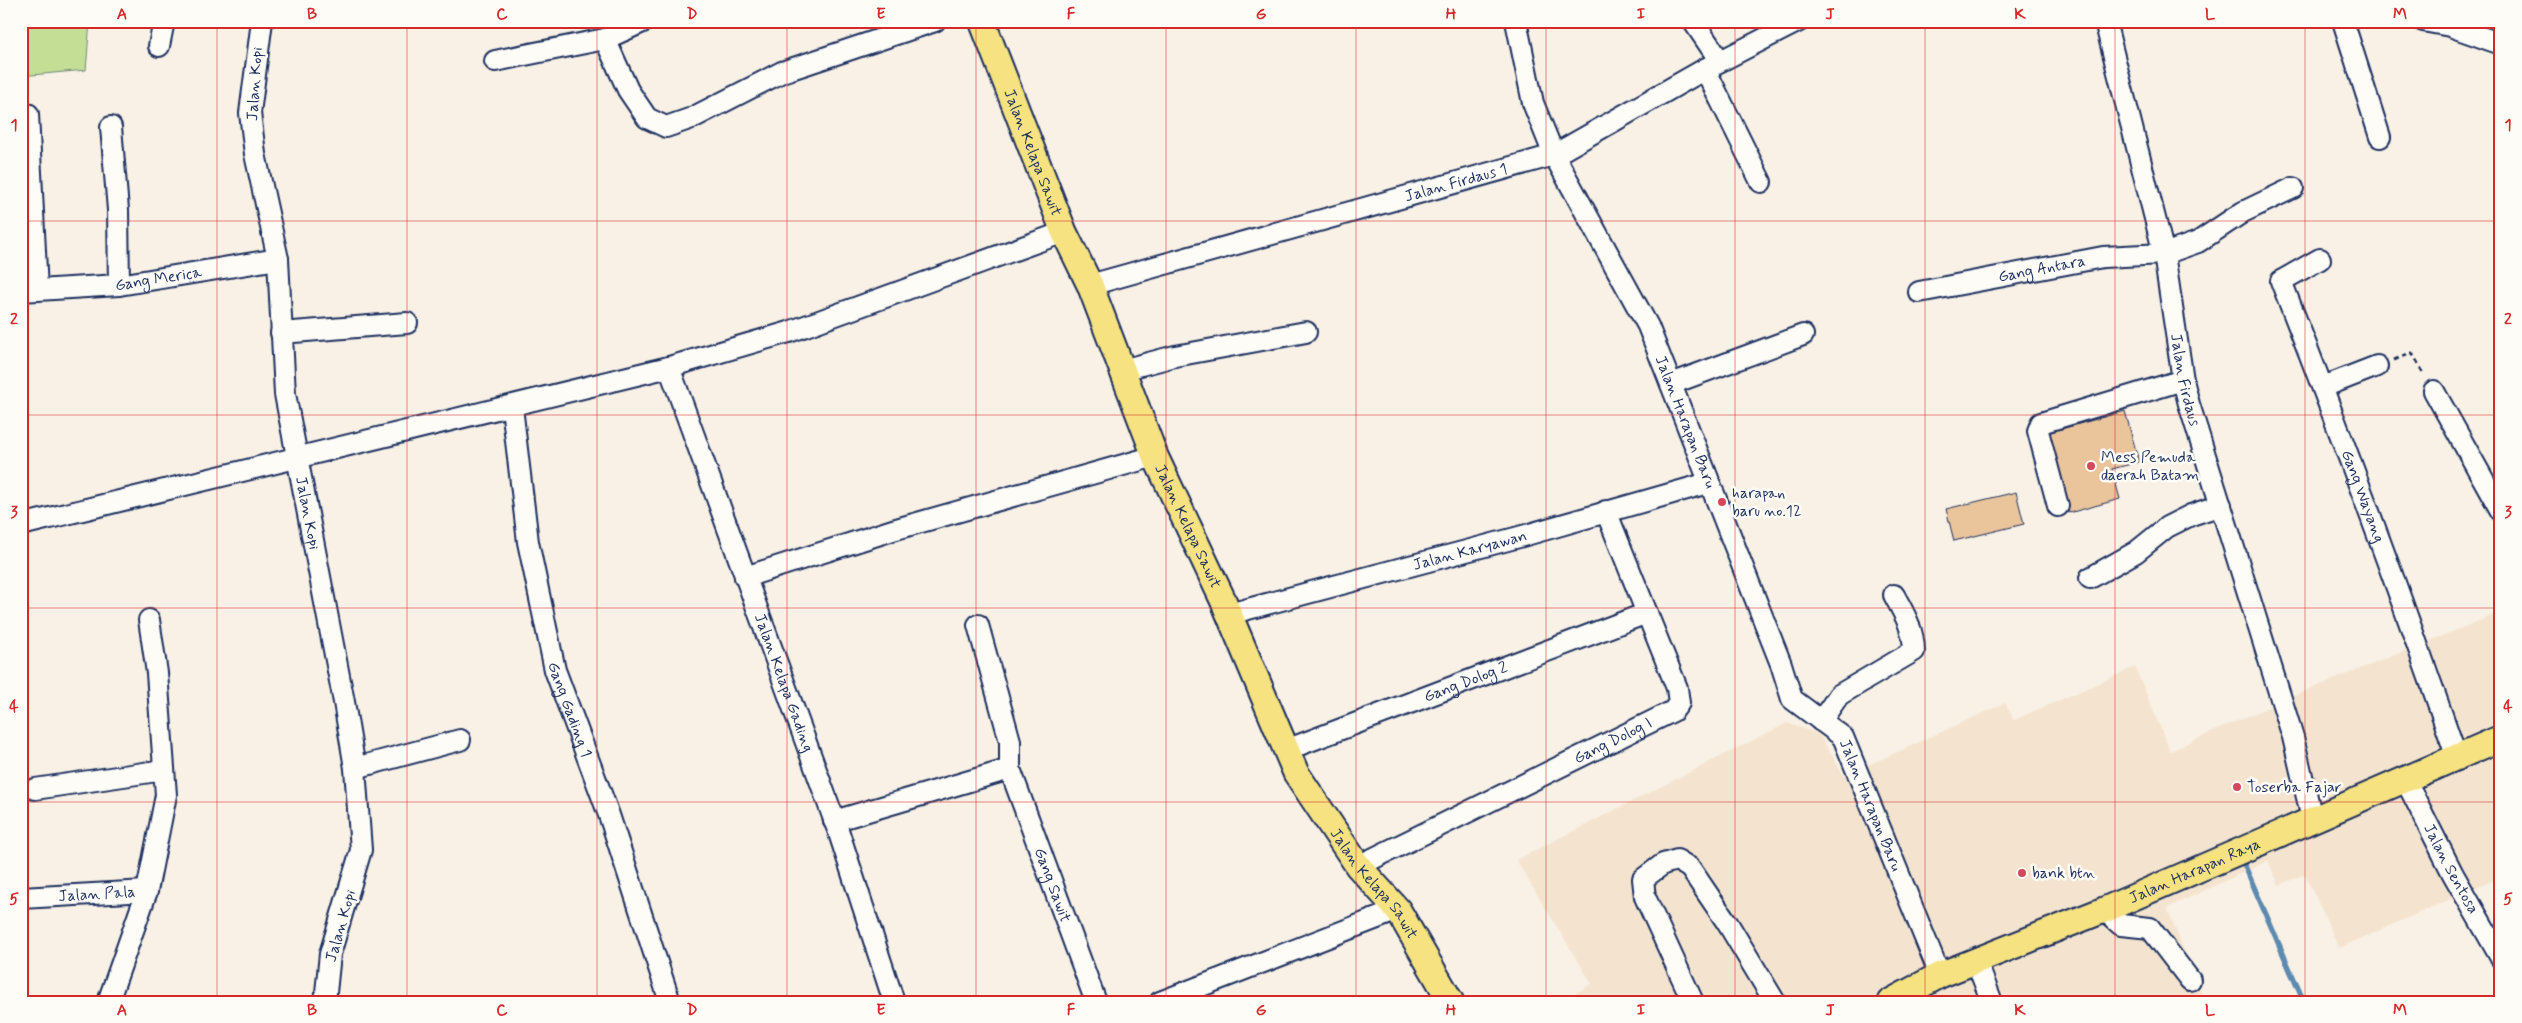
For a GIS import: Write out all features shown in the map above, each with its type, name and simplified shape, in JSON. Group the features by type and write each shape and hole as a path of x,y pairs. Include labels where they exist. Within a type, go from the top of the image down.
{"main road":[{"name":"Jalan Kelapa Sawit","path":"982,21 1064,232 1090,285 1155,456 1229,614 1296,773 1358,866 1398,910 1451,1002"},
{"name":"Jalan Harapan Raya","path":"1890,1002 1940,975 2104,910 2456,755 2501,738"}],"street":[{"path":"159,46 164,21"},
{"name":"Jalan Kopi","path":"262,21 250,114 254,154 278,259 285,394 355,768 361,850 330,954 325,1002"},
{"path":"495,61 605,39 645,21"},
{"path":"605,39 628,90 647,118 666,127 692,118 782,72 936,21"},
{"name":"Jalan Harapan Baru","path":"1516,21 1533,103 1554,155 1648,326 1781,664 1792,699 1843,737 1940,975"},
{"path":"1693,21 1761,182"},
{"name":"Jalan Firdaus 1","path":"1090,285 1554,155 1712,65 1798,21"},
{"name":"Jalan Firdaus","path":"2105,21 2164,254 2183,380 2292,737 2312,819"},
{"path":"2343,21 2380,138"},
{"path":"2423,21 2450,26 2501,44"},
{"path":"28,114 29,291"},
{"path":"110,127 118,210 119,285"},
{"name":"Gang Antara","path":"1920,292 2103,257 2164,254 2198,242 2243,212 2293,188"},
{"path":"21,525 298,456 512,407 668,367 789,332 1064,232"},
{"name":"Gang Wayang","path":"2320,258 2281,281 2323,387 2414,632 2456,755"},
{"name":"Gang Merica","path":"29,291 119,285 278,259"},
{"path":"281,333 407,323"},
{"path":"1122,370 1184,354 1306,332"},
{"path":"1671,384 1803,335"},
{"path":"2323,387 2377,366"},
{"name":"Jalan Kelapa Gading","path":"668,367 834,821 894,1002"},
{"path":"2058,506 2038,430 2041,423 2183,380"},
{"path":"2434,391 2501,511"},
{"name":"Gang Gading 1","path":"512,407 528,542 555,670 609,815 670,1002"},
{"path":"745,577 896,528 1155,456"},
{"name":"Jalan Karyawan","path":"1229,614 1519,537 1708,482"},
{"path":"2090,578 2136,552 2167,527 2191,515 2221,505"},
{"name":"Gang Dolog I","path":"1358,866 1673,711 1679,703 1677,688 1606,511"},
{"path":"1821,721 1839,695 1914,650 1914,638 1894,595"},
{"name":"Gang Dolog 2","path":"1286,750 1647,613"},
{"path":"147,891 166,795 157,673 149,620"},
{"name":"Gang Sawit","path":"978,625 1010,741 1010,769 1096,1002"},
{"path":"355,768 460,740"},
{"path":"834,821 1010,769"},
{"path":"35,788 164,770"},
{"name":"Jalan Sentosa","path":"2405,779 2453,874 2501,958"},
{"path":"1693,1002 1645,897 1643,879 1662,864 1677,860 1690,868 1728,924 1775,1002"},
{"name":"Jalan Pala","path":"21,898 147,891 108,1002"},
{"path":"1160,1002 1398,910"},
{"path":"2104,910 2120,925 2150,928 2190,980"},
{"path":"1976,961 1992,1002"}],"path":[{"path":"2377,366 2412,353 2434,391"}],"shaded area":[{"path":"2501,612 2501,877 2339,948 2305,874 2279,885 2268,861 2167,908 2205,1002 1559,1002 1592,984 1516,860 1787,723 1819,734 1844,776 2005,703 2014,720 2135,667 2170,751 2293,696"}],"green space":[{"path":"21,21 90,21 86,70 21,76"}],"building":[{"name":"Mess Pemuda daerah Batam","path":"2125,411 2139,462 2112,469 2120,499 2069,513 2047,433"},
{"path":"2016,492 2024,524 1954,541 1946,509"}],"waterway":[{"path":"2244,864 2304,1002"}],"place":[{"name":"Mess Pemuda daerah Batam","path":"2091,466"},
{"name":"harapan baru no.12","path":"1722,502"},
{"name":"Toserba Fajar","path":"2237,787"},
{"name":"bank btn","path":"2022,873"}]}
